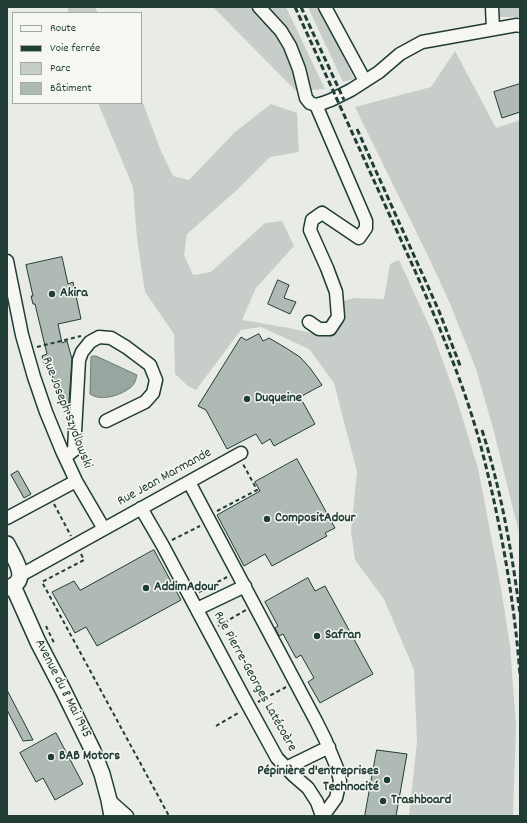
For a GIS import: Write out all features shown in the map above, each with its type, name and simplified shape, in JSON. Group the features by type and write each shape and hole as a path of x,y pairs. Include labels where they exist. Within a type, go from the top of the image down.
{"main road":[{"name":"Avenue du 8 Mai 1945","path":"7,544 20,570 12,581 38,642 93,751 102,774 112,816"}],"street":[{"path":"259,7 281,31 290,46 299,69 306,98 310,103 316,104 323,103 340,96 379,72 400,54 422,42 517,25 520,26"},
{"path":"325,7 365,81"},
{"path":"492,7 493,29"},
{"path":"309,322 319,329 330,329 338,317 336,292 310,230 312,220 322,213 359,238 366,228 366,221 316,104"},
{"name":"Rue Joseph Szydlowski","path":"7,261 22,335 34,377 46,412 76,481"},
{"path":"65,457 74,450 79,360 82,352 90,342 99,337 110,338 126,346 150,365 156,380 153,393 146,402 106,421"},
{"name":"Rue Jean Marmande","path":"12,581 189,482 241,457"},
{"path":"7,518 76,481 104,529"},
{"name":"Rue Pierre-Georges Latécoère","path":"189,482 206,520 245,586 305,700 337,768 340,781 336,798 323,816"},
{"name":"Rue Pierre-Georges Latécoère","path":"141,508 277,758 308,788 317,802 323,816"},
{"name":"Rue Pierre-Georges Latécoère","path":"197,610 245,586"},
{"name":"Rue Pierre-Georges Latécoère","path":"286,768 328,747"},
{"path":"109,800 127,816"}],"path":[{"path":"34,348 72,338"},
{"path":"162,546 257,490 241,457"},
{"path":"50,495 84,560 42,582 169,816"},
{"path":"198,592 232,574"},
{"path":"216,627 250,608"}],"green space":[{"path":"68,7 95,7 98,12 68,12"},
{"path":"213,7 286,7 325,89 296,91"},
{"path":"308,7 320,7 354,79 343,82"},
{"path":"488,7 520,7 520,17 488,17"},
{"path":"455,51 496,128 520,120 520,537 494,432 476,369 451,306 429,258 355,107 431,87"},
{"path":"142,101 161,151 173,176 189,180 235,132 271,104 297,113 299,152 270,157 237,190 187,234 184,255 193,275 211,272 265,223 282,221 294,246 256,288 242,320 316,334 340,302 354,298 384,299 390,264 399,260 433,334 457,400 478,468 501,588 510,646 516,726 513,816 409,816 417,742 414,670 384,599 355,560 351,531 357,472 334,383 309,349 261,327 241,330 196,390 188,386 175,374 174,334 145,292 137,239 133,187 98,104 142,104"}],"shaded area":[{"path":"93,356 137,375 131,387 117,395 100,397 90,394 91,357"}],"building":[{"path":"520,84 520,112 502,118 494,92"},
{"path":"62,257 68,284 73,282 81,319 58,324 62,343 67,341 72,359 68,414 62,398 59,399 49,364 44,365 42,356 47,354 35,304 33,304 31,296 33,296 26,265"},
{"path":"278,280 289,285 284,298 296,302 290,314 268,304"},
{"path":"259,334 263,341 269,338 300,357 322,385 300,397 315,424 274,446 270,439 262,444 256,434 227,449 206,410 198,406 241,337 246,340"},
{"path":"297,459 335,528 325,533 327,536 272,566 265,554 244,566 217,515 260,491 255,482"},
{"path":"18,471 31,494 24,498 11,475"},
{"path":"154,550 181,600 97,646 86,627 75,633 52,592 74,581 80,590"},
{"path":"308,578 315,591 325,586 373,674 320,703 308,682 314,678 301,655 296,658 283,634 279,636 275,628 278,626 265,602"},
{"path":"7,690 33,740 23,741 7,710"},
{"path":"56,733 83,784 55,800 43,778 36,782 20,753"},
{"name":"Pépinière d'entreprises Technocité","path":"377,750 407,754 396,816 365,816"}],"railway":[{"path":"295,7 416,273 443,336 467,400 480,443 500,529 510,587 520,675"},
{"path":"301,7 344,100"},
{"path":"357,129 439,311 461,368"},
{"path":"482,430 495,475 505,521 520,614"}],"place":[{"name":"Akira","path":"52,294"},
{"name":"Duqueine","path":"247,399"},
{"name":"CompositAdour","path":"267,519"},
{"name":"AddimAdour","path":"146,588"},
{"name":"Safran","path":"317,636"},
{"name":"BAB Motors","path":"51,757"},
{"name":"Pépinière d'entreprises Technocité","path":"387,780"},
{"name":"Trashboard","path":"383,801"}]}
